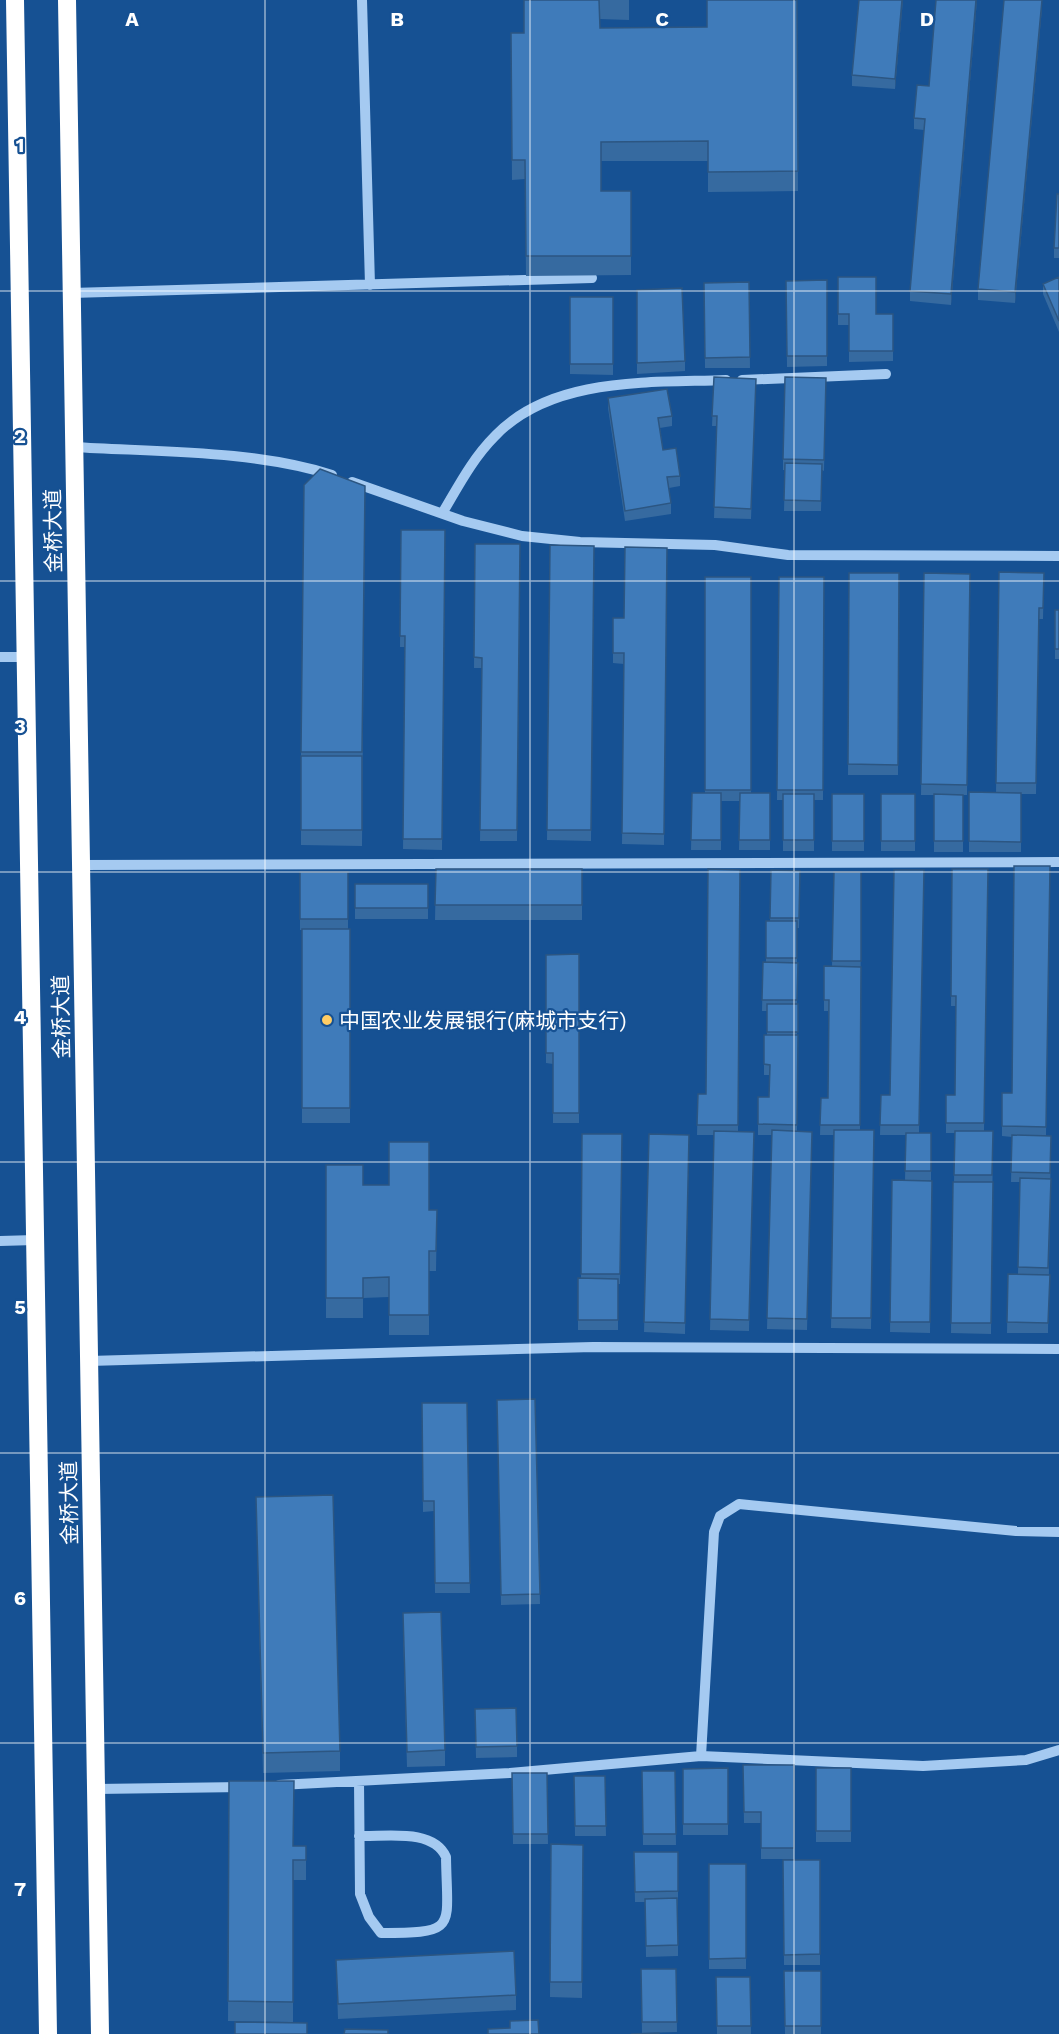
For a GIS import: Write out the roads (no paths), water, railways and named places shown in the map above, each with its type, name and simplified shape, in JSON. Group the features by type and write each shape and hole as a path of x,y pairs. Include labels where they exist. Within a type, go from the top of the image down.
{"highway":[{"name":"金桥大道","path":"15,0 48,2034"},
{"name":"金桥大道","path":"67,0 100,2034"}],"street":[{"path":"362,0 370,285"},
{"path":"71,293 592,279"},
{"path":"444,512 467,470 496,434 527,412 574,393 621,385 886,374"},
{"path":"74,447 218,456 306,467 494,530 522,536 580,542 715,545 788,555 1059,556"},
{"path":"0,657 26,657"},
{"path":"81,865 1059,862"},
{"path":"0,1241 35,1240"},
{"path":"89,1361 593,1347 1059,1348"},
{"path":"701,1756 714,1532 726,1510 739,1504 1016,1532 1059,1532"},
{"path":"264,1786 510,1773 701,1756 924,1766 1026,1760 1059,1750"},
{"path":"359,1781 359,1836 360,1894 369,1917 381,1934 424,1933 438,1928 447,1916 446,1857 443,1849 425,1838 359,1836"},
{"path":"96,1789 252,1787"}],"place":[{"name":"中国农业发展银行(麻城市支行)","path":"327,1020"}]}
